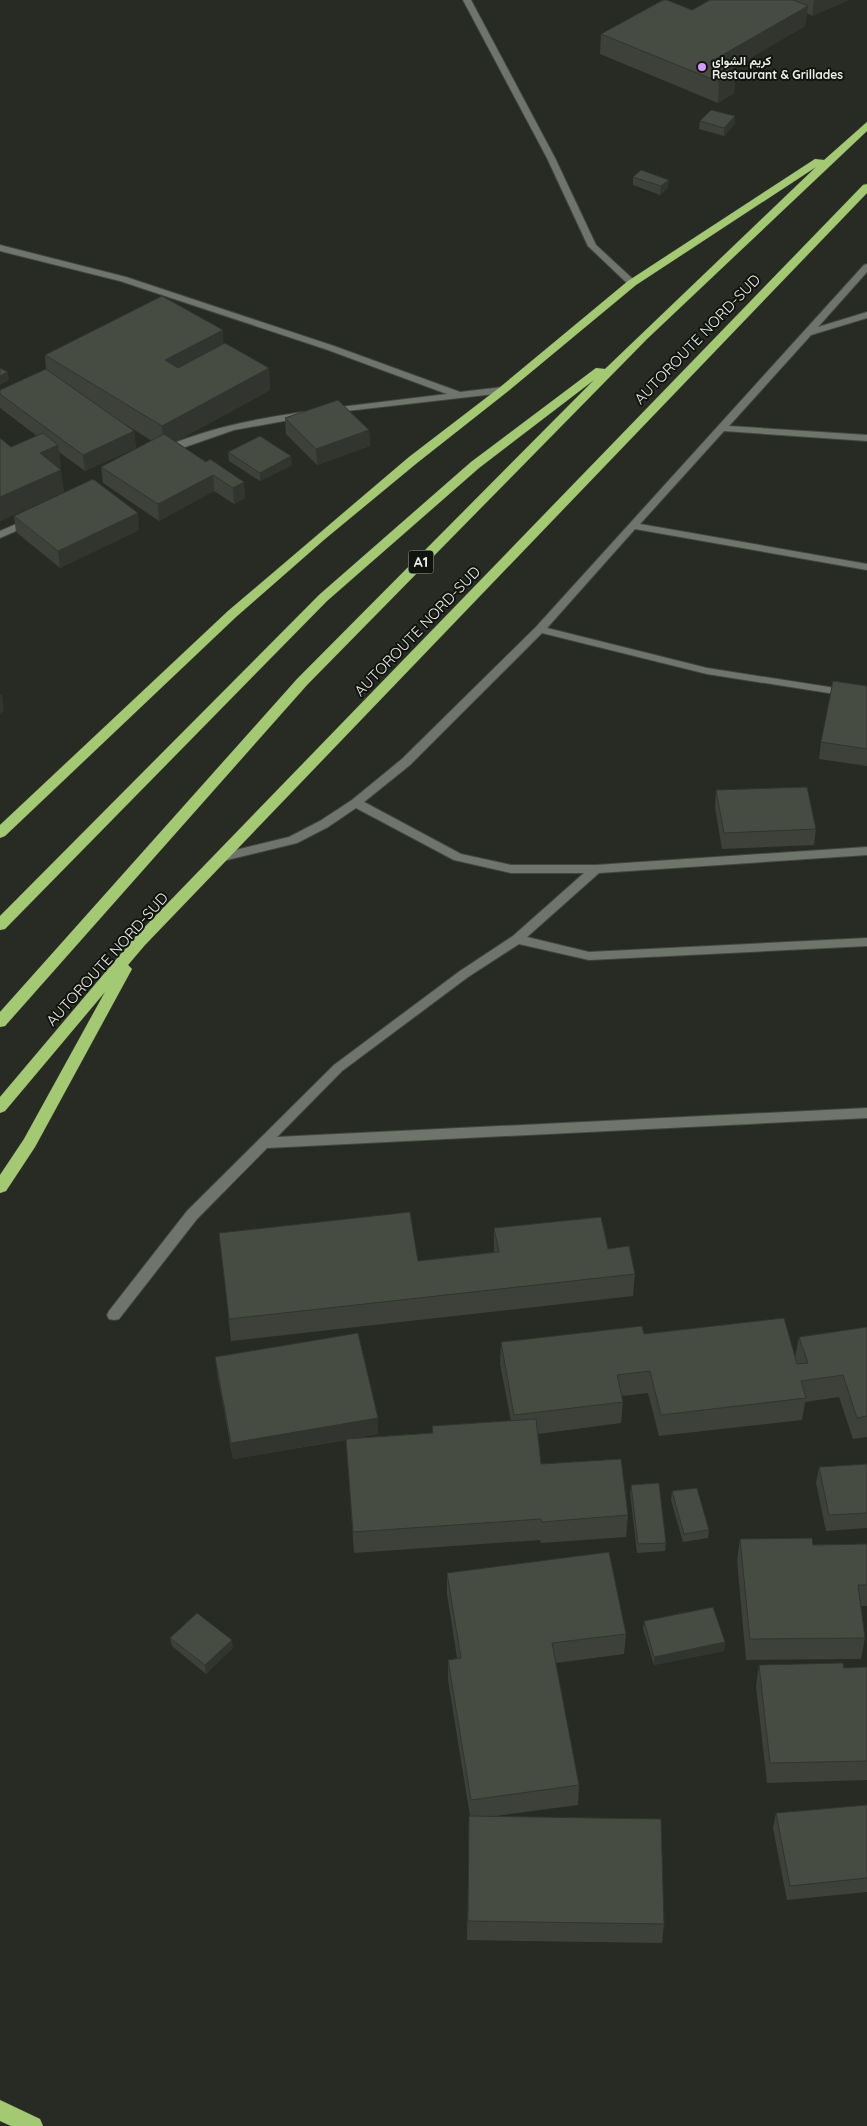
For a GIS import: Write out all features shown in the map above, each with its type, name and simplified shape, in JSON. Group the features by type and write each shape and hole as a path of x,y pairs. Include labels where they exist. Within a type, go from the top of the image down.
{"highway":[{"name":"A1","path":"0,1022 302,682 643,337 867,125"},
{"path":"0,834 120,718 276,575 413,460 504,390 632,283 851,139"},
{"name":"AUTOROUTE NORD-SUD","path":"0,1108 140,941 867,187"},
{"path":"0,925 323,598 475,465 643,337"},
{"path":"0,1186 30,1143 140,941"},
{"path":"0,2110 32,2126"}],"street":[{"path":"467,0 551,158 592,246 632,283"},
{"path":"0,248 123,279 331,348 460,396"},
{"path":"223,857 293,840 324,824 356,803 406,762 540,628 867,267"},
{"path":"808,333 867,314"},
{"path":"154,457 183,443 243,424 504,390"},
{"path":"722,428 867,438"},
{"path":"0,535 40,515"},
{"path":"633,526 867,567"},
{"path":"540,628 707,671 867,696"},
{"path":"356,803 458,856 512,869 596,869 867,850"},
{"path":"114,1315 192,1214 338,1068 464,974 517,940 596,869"},
{"path":"517,940 589,956 867,942"},
{"path":"262,1143 867,1113"}],"building":[{"path":"663,0 692,10 710,0 793,0 808,6 710,62 736,72 719,82 601,34"},
{"path":"711,110 735,116 724,128 700,121"},
{"path":"641,170 669,180 661,186 633,177"},
{"path":"162,296 223,330 165,360 178,368 225,343 269,368 162,426 45,355"},
{"path":"0,368 8,372 0,376"},
{"path":"46,369 134,431 83,455 0,394 0,390"},
{"path":"338,400 369,430 316,449 285,418"},
{"path":"43,433 58,445 40,453 61,470 0,497 0,438 11,447"},
{"path":"164,434 206,462 210,459 244,482 233,488 213,475 158,504 101,467"},
{"path":"260,436 291,456 260,473 228,452"},
{"path":"93,479 138,513 58,551 14,516"},
{"path":"833,681 867,686 867,749 821,742"},
{"path":"807,787 816,829 724,833 716,790"},
{"path":"410,1212 418,1261 499,1252 494,1228 601,1217 608,1249 629,1246 635,1274 229,1319 219,1233"},
{"path":"784,1318 797,1364 808,1363 799,1337 867,1327 867,1416 857,1418 843,1375 801,1381 806,1398 661,1415 650,1371 617,1375 623,1402 514,1415 501,1342 642,1326 644,1334"},
{"path":"358,1333 378,1418 231,1443 215,1357"},
{"path":"536,1419 541,1464 621,1459 628,1515 542,1522 541,1519 353,1532 346,1439 433,1433 432,1426"},
{"path":"867,1464 867,1513 829,1515 819,1467"},
{"path":"659,1483 666,1543 638,1544 631,1485"},
{"path":"697,1488 709,1530 684,1534 672,1491"},
{"path":"812,1538 813,1545 867,1544 867,1585 858,1585 865,1638 750,1639 740,1539"},
{"path":"609,1552 626,1634 552,1643 579,1785 471,1800 448,1660 461,1658 447,1573"},
{"path":"713,1607 725,1642 654,1657 644,1621"},
{"path":"197,1613 232,1640 205,1665 170,1638"},
{"path":"843,1663 844,1668 867,1667 867,1761 770,1763 759,1665"},
{"path":"867,1805 867,1878 790,1886 776,1813"},
{"path":"469,1816 661,1819 664,1924 468,1921"}],"place":[{"name":"كريم الشواي Restaurant & Grillades","path":"702,67"}]}
